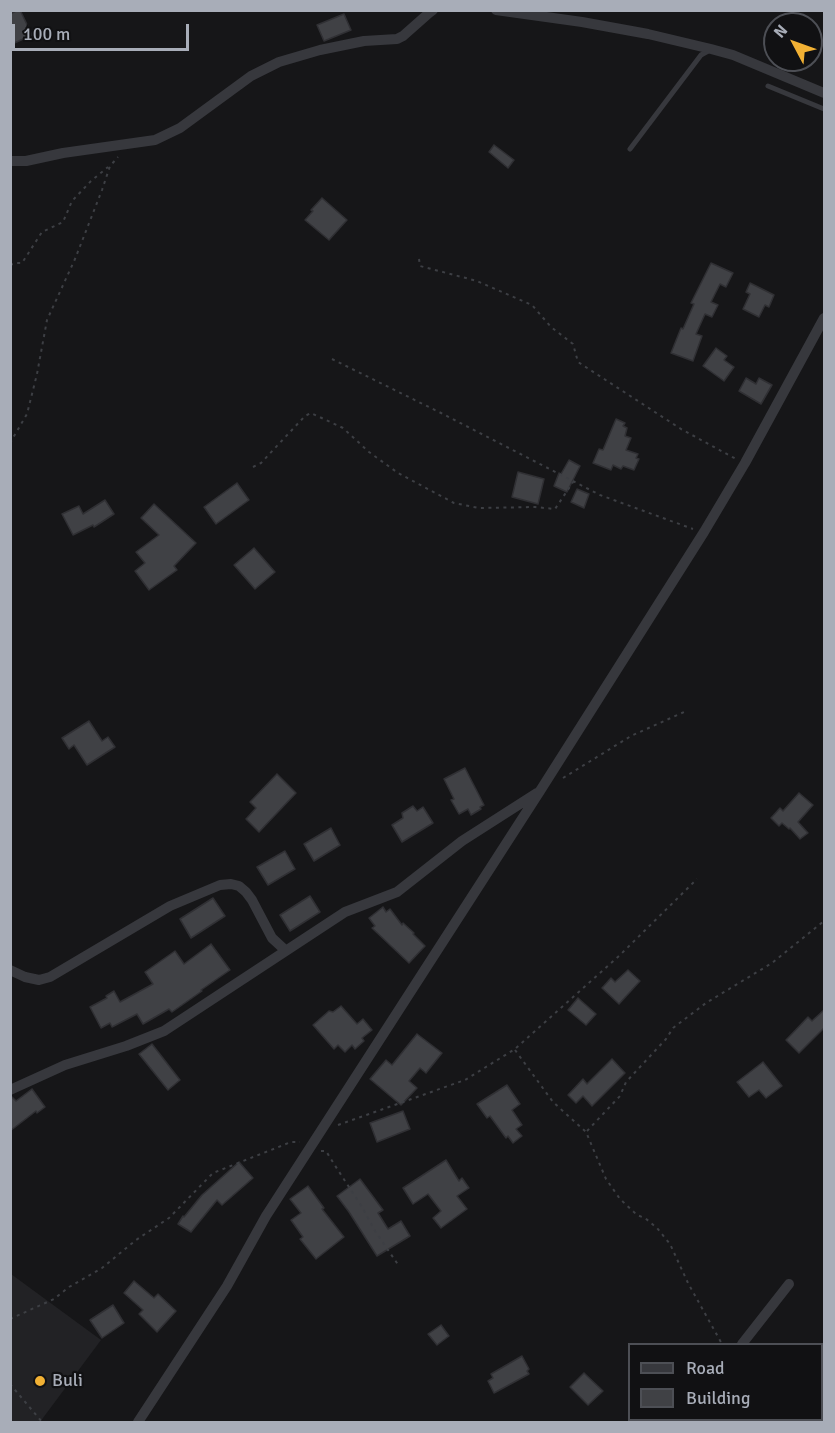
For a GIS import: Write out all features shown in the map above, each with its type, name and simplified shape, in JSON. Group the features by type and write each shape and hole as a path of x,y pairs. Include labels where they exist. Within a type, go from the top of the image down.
{"street":[{"path":"10,161 155,140 180,128 251,76 279,62 321,50 397,39 434,10"},
{"path":"496,10 582,22 711,49 825,93"},
{"path":"138,1422 227,1286 266,1216 704,532 825,318"},
{"path":"10,1090 65,1065 126,1046 164,1031 345,912 397,892 462,841 540,791"},
{"path":"10,970 39,980 50,977 170,906 220,885 231,884 239,886 252,900 272,938 285,950"},
{"path":"743,1343 789,1284"}],"lane":[{"path":"630,149 701,56 711,49"},
{"path":"768,86 825,109"}],"path":[{"path":"10,265 22,263 42,232 63,222 72,201 117,158"},
{"path":"10,443 27,414 47,320 75,259 110,166"},
{"path":"419,259 420,266 477,281 532,304 551,327 573,344 578,362 681,429 745,463"},
{"path":"332,359 600,495 704,532"},
{"path":"253,467 261,463 305,416 311,413 343,428 369,452 398,473 454,503 479,508 555,509 573,481"},
{"path":"560,779 631,736 684,712"},
{"path":"322,1131 465,1080 515,1049 619,956 697,879"},
{"path":"586,1132 620,1096 626,1082 666,1039 673,1028 706,1004 772,963 825,921"},
{"path":"515,1049 553,1101 586,1132 606,1179 620,1199 637,1215 645,1218 657,1228 670,1244 688,1283 721,1343"},
{"path":"10,1319 54,1299 69,1287 102,1268 136,1240 169,1218 213,1173 291,1142 312,1146 326,1152 399,1266"},
{"path":"10,1384 42,1422"}],"shaded area":[{"name":"Buli","path":"11,1274 101,1340 40,1422 11,1422"}],"building":[{"path":"18,10 32,35 10,45 10,14"},
{"path":"344,14 351,30 324,41 317,25"},
{"path":"494,145 514,160 508,168 489,152"},
{"path":"322,198 347,220 329,240 305,220"},
{"path":"711,263 733,273 726,287 720,284 711,302 718,305 712,317 705,314 696,334 702,336 693,361 671,353 694,304 691,303"},
{"path":"750,283 774,295 769,307 765,305 759,317 743,309 750,294 746,292"},
{"path":"716,348 727,356 724,360 734,367 724,381 703,366"},
{"path":"746,378 756,384 759,378 772,385 761,404 739,391"},
{"path":"616,419 625,423 623,426 627,428 625,436 631,438 626,450 638,454 636,458 639,459 634,470 623,466 621,469 613,465 611,470 593,463 599,449 603,450"},
{"path":"569,460 580,466 567,492 554,486 559,473 561,474"},
{"path":"518,472 544,479 538,504 512,497"},
{"path":"237,483 249,500 216,524 204,507"},
{"path":"577,489 589,494 584,508 571,502"},
{"path":"105,500 114,514 94,527 93,525 73,535 62,514 79,506 83,514"},
{"path":"154,504 196,543 174,566 177,570 149,590 135,571 145,563 136,552 159,535 141,518"},
{"path":"254,548 275,572 255,589 234,565"},
{"path":"89,721 102,741 108,737 115,747 87,765 74,745 69,749 62,738"},
{"path":"465,768 484,805 471,815 468,809 459,814 451,800 454,799 444,779"},
{"path":"277,774 296,793 259,832 246,819 256,808 250,802"},
{"path":"799,793 813,805 798,822 808,833 800,839 790,828 782,823 779,826 771,818 780,808 783,811"},
{"path":"413,806 417,811 423,807 433,823 402,842 392,825 403,818 402,813"},
{"path":"331,828 340,845 314,861 304,844"},
{"path":"285,851 295,869 268,885 257,867"},
{"path":"310,896 320,912 290,931 280,915"},
{"path":"213,898 225,916 191,938 180,919"},
{"path":"383,907 386,912 390,909 402,925 403,923 425,946 409,963 372,928 375,926 369,918"},
{"path":"211,944 230,970 172,1012 169,1009 143,1024 137,1014 112,1027 110,1023 101,1028 90,1007 107,998 106,996 114,991 120,1002 153,984 145,972 175,951 184,964"},
{"path":"628,970 640,981 619,1004 602,988 611,978 615,982"},
{"path":"578,998 596,1014 586,1025 568,1010"},
{"path":"341,1006 357,1024 363,1019 372,1030 362,1038 364,1041 355,1049 352,1045 345,1052 338,1045 334,1049 313,1025 329,1011 333,1012"},
{"path":"825,1009 825,1027 799,1053 786,1040 808,1017 812,1021"},
{"path":"417,1034 442,1053 426,1073 420,1068 409,1081 417,1088 401,1105 370,1079 386,1060 392,1065"},
{"path":"152,1044 180,1080 168,1090 139,1054"},
{"path":"612,1059 625,1073 592,1106 583,1096 576,1103 568,1095 583,1079 587,1084"},
{"path":"763,1062 782,1086 766,1098 759,1090 749,1097 737,1082"},
{"path":"507,1085 520,1104 512,1110 522,1125 516,1129 522,1136 513,1143 508,1136 506,1138 490,1116 487,1118 477,1104"},
{"path":"32,1089 45,1107 10,1131 10,1097 16,1101"},
{"path":"403,1111 410,1129 377,1142 370,1123"},
{"path":"446,1160 459,1181 462,1178 469,1188 457,1196 467,1209 441,1228 433,1218 441,1211 428,1194 413,1204 403,1188"},
{"path":"239,1162 253,1178 222,1205 217,1200 191,1232 178,1224 202,1195"},
{"path":"360,1179 383,1210 378,1213 388,1229 401,1221 410,1236 377,1256 337,1196"},
{"path":"308,1186 324,1208 322,1209 344,1237 316,1259 300,1239 303,1237 291,1220 301,1213 290,1199"},
{"path":"134,1281 154,1298 158,1294 176,1311 157,1332 139,1314 143,1310 124,1293"},
{"path":"113,1305 124,1323 102,1338 90,1320"},
{"path":"441,1325 449,1336 437,1345 428,1334"},
{"path":"522,1356 529,1369 527,1371 529,1374 494,1393 488,1381 493,1378 491,1374"},
{"path":"584,1373 603,1391 588,1405 570,1387"}],"place":[{"name":"Buli","path":"40,1381"}]}
